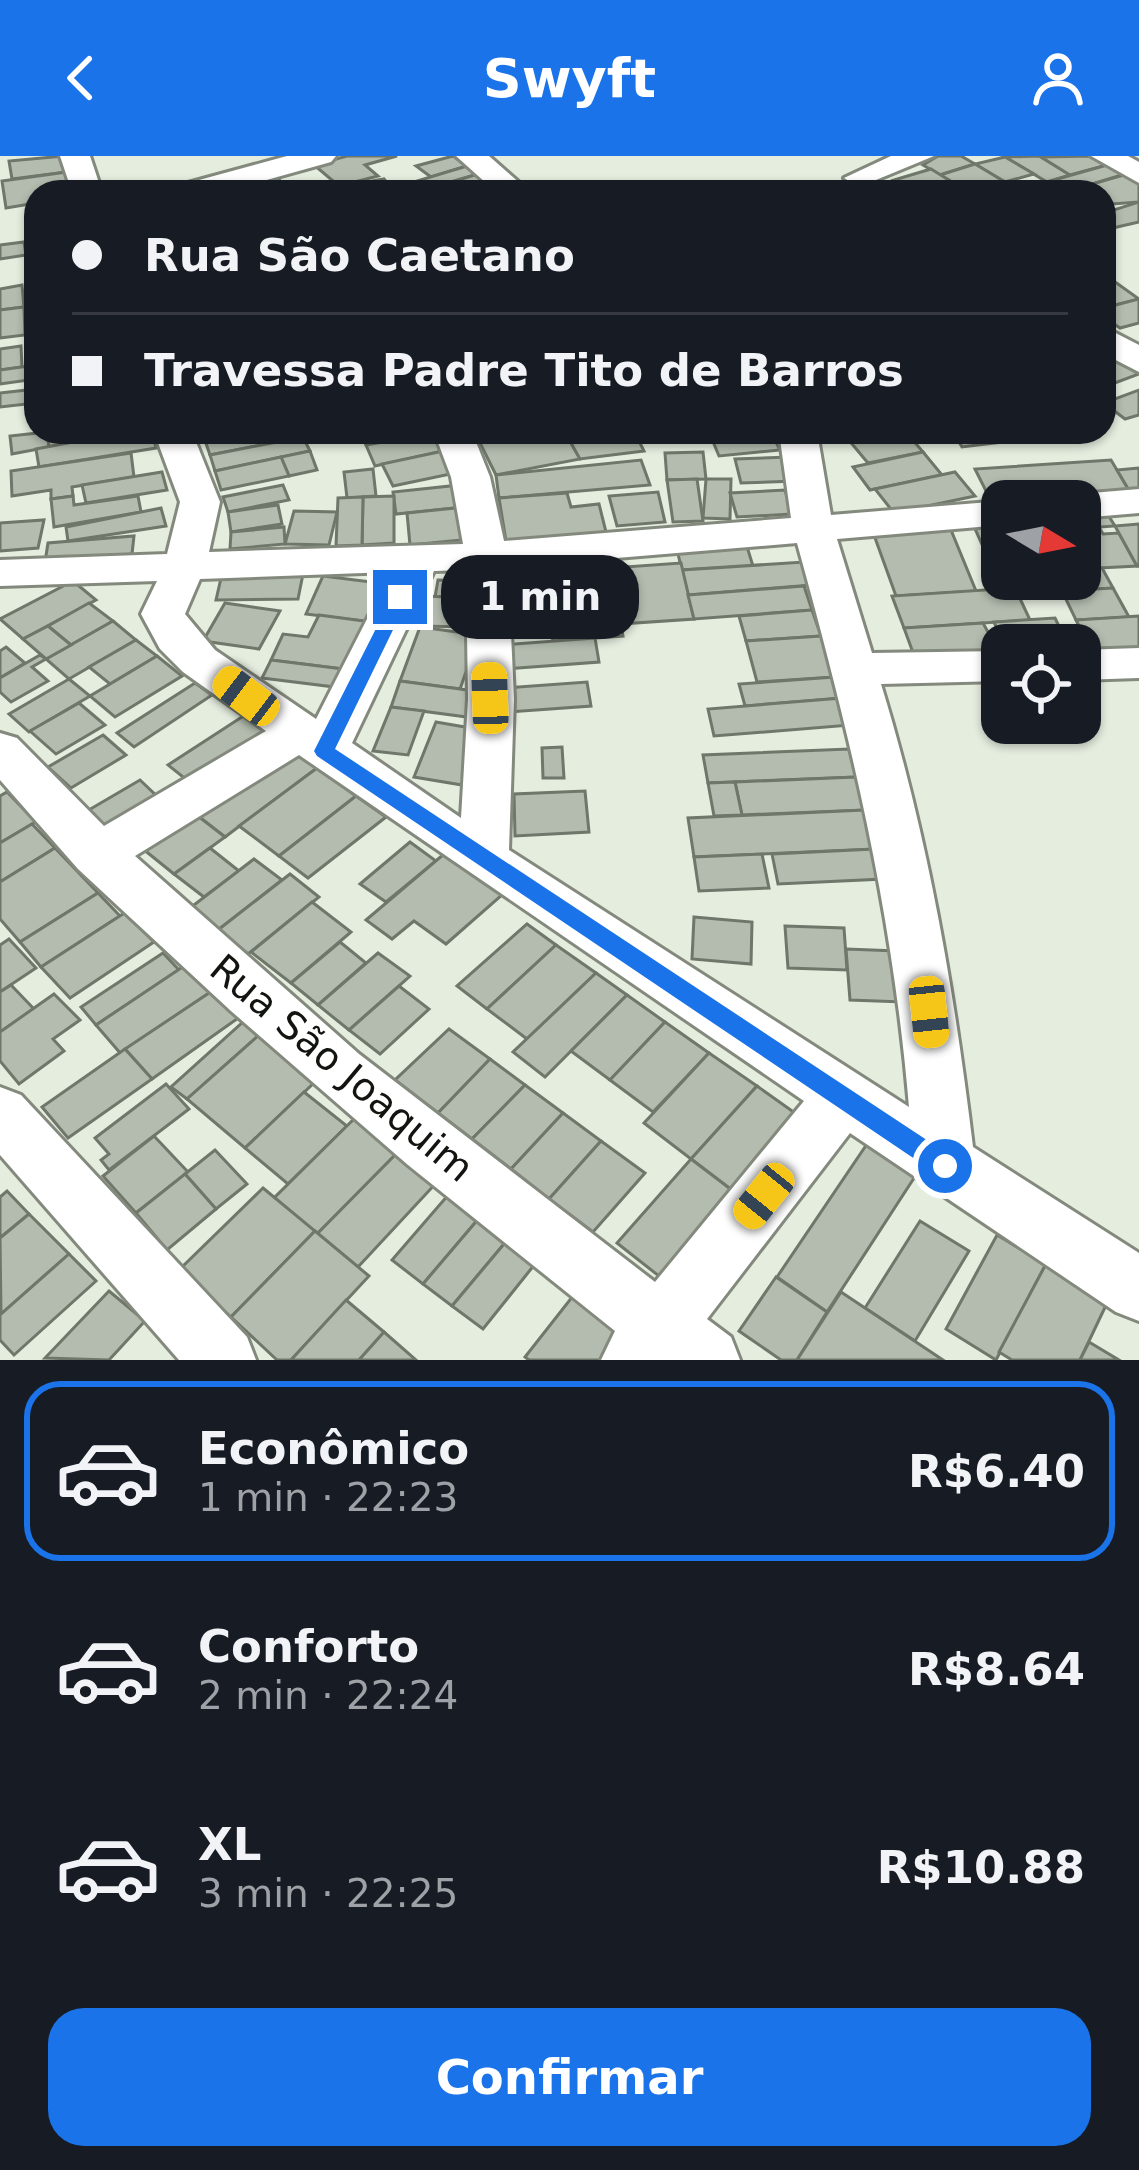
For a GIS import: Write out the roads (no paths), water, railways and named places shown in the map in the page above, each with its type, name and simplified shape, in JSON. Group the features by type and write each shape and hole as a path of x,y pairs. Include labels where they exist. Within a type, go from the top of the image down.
{"street":[{"path":"471,156 500,180"},
{"path":"829,156 862,180"},
{"path":"878,180 919,156"},
{"path":"1106,156 1139,174"},
{"path":"233,180 308,160"},
{"path":"178,444 200,502 186,564 163,614 176,639 312,742 483,859 1139,1290"},
{"path":"459,444 467,460 485,556 490,714 483,859"},
{"path":"801,444 813,527 884,770 926,973 945,1166"},
{"path":"1101,504 1139,501"},
{"path":"0,574 485,556 981,515"},
{"path":"96,854 312,742 419,558"},
{"path":"1101,664 1139,663"},
{"path":"854,669 981,666"},
{"name":"Rua São Joaquim","path":"0,750 96,854 253,998 667,1348"},
{"path":"667,1348 842,1098"},
{"path":"0,1113 223,1360"}]}
